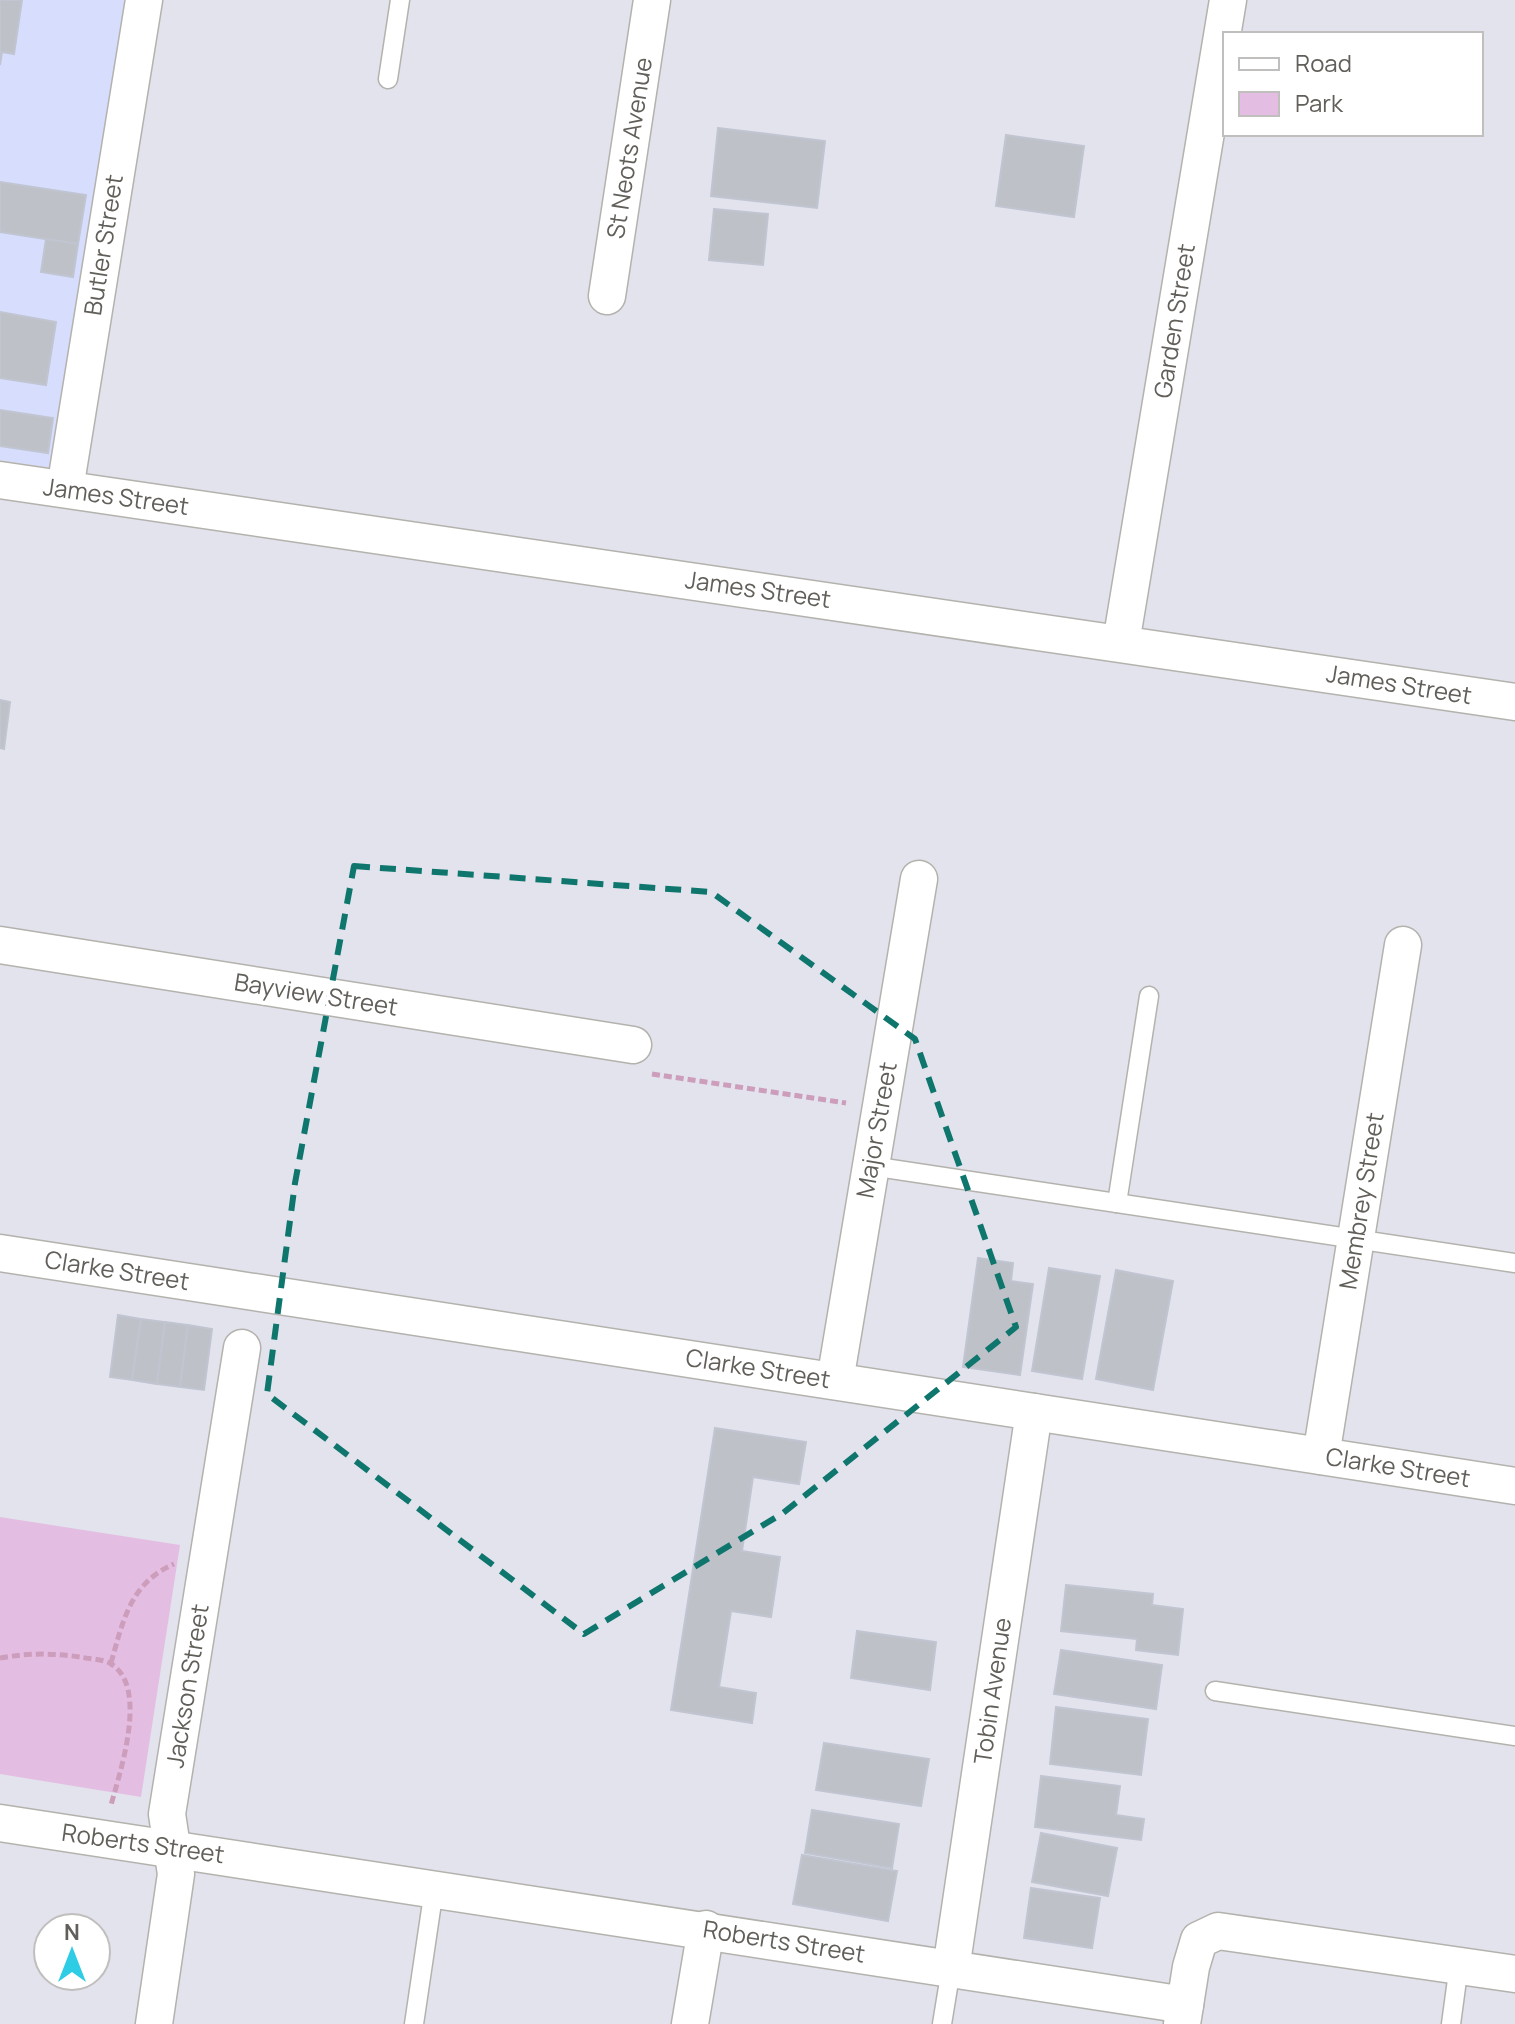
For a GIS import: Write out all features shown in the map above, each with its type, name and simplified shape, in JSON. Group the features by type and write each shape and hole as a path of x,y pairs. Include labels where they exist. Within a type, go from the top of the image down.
{"street":[{"name":"Butler Street","path":"65,489 144,0"},
{"name":"St Neots Avenue","path":"607,296 652,0"},
{"name":"Garden Street","path":"1121,643 1228,0"},
{"name":"James Street","path":"0,480 1515,702"},
{"name":"Major Street","path":"835,1381 919,879"},
{"name":"Bayview Street","path":"0,945 642,1059"},
{"name":"Membrey Street","path":"1321,1456 1403,945"},
{"name":"Clarke Street","path":"0,1253 1515,1486"},
{"name":"Jackson Street","path":"154,2024 176,1874 167,1814 242,1348"},
{"name":"Tobin Avenue","path":"951,1969 1034,1412"},
{"name":"Roberts Street","path":"0,1823 706,1929 951,1969 1183,2014 1199,1940 1218,1931 1515,1974"},
{"path":"690,2024 706,1929"}],"lane":[{"path":"388,79 400,0"},
{"path":"1117,1203 1149,996"},
{"path":"871,1166 1515,1263"},
{"path":"1215,1691 1515,1736"},
{"path":"414,2024 434,1889"},
{"path":"1451,2024 1459,1965"},
{"path":"942,2024 951,1969"}],"path":[{"path":"642,1059 846,1103"},
{"path":"111,1663 137,1590 159,1571 179,1561"},
{"path":"0,1658 51,1653 111,1663 125,1679 130,1706 127,1744 111,1805"}],"highlighted area":[{"path":"354,866 711,892 915,1039 1016,1327 783,1513 584,1634 267,1394 295,1183"}],"shaded area":[{"path":"0,0 135,0 61,469 0,460"}],"green space":[{"path":"0,1517 180,1545 141,1797 0,1774"}],"building":[{"path":"0,0 22,0 14,54 2,52 0,65"},
{"path":"718,128 825,141 817,208 711,196"},
{"path":"1006,135 1084,146 1074,217 996,206"},
{"path":"0,182 86,195 78,244 0,232"},
{"path":"714,209 768,214 763,265 709,260"},
{"path":"46,239 78,244 73,277 41,272"},
{"path":"0,312 56,322 46,385 0,378"},
{"path":"0,410 53,418 48,453 0,446"},
{"path":"0,700 10,702 4,749 0,748"},
{"path":"978,1258 1013,1263 1011,1281 1033,1284 1020,1375 963,1367"},
{"path":"1049,1268 1100,1276 1082,1379 1032,1371"},
{"path":"1116,1270 1173,1281 1153,1390 1096,1379"},
{"path":"118,1315 141,1319 132,1380 110,1377"},
{"path":"141,1319 165,1322 157,1384 132,1380"},
{"path":"165,1322 188,1325 180,1387 157,1384"},
{"path":"188,1325 212,1329 204,1390 180,1387"},
{"path":"715,1428 806,1442 799,1484 753,1477 742,1551 780,1557 771,1617 731,1611 719,1687 756,1693 752,1723 671,1710"},
{"path":"1066,1585 1153,1594 1152,1605 1183,1609 1178,1655 1136,1650 1137,1639 1061,1631"},
{"path":"857,1631 936,1642 930,1690 851,1678"},
{"path":"1061,1650 1162,1665 1156,1709 1054,1694"},
{"path":"1056,1707 1148,1719 1141,1775 1050,1764"},
{"path":"824,1743 929,1759 921,1806 816,1790"},
{"path":"1041,1776 1120,1786 1116,1815 1144,1819 1141,1840 1035,1827"},
{"path":"812,1810 899,1824 892,1868 805,1853"},
{"path":"1041,1833 1117,1848 1108,1896 1032,1882"},
{"path":"802,1855 897,1871 888,1921 793,1904"},
{"path":"1031,1888 1100,1898 1092,1948 1024,1938"}]}
